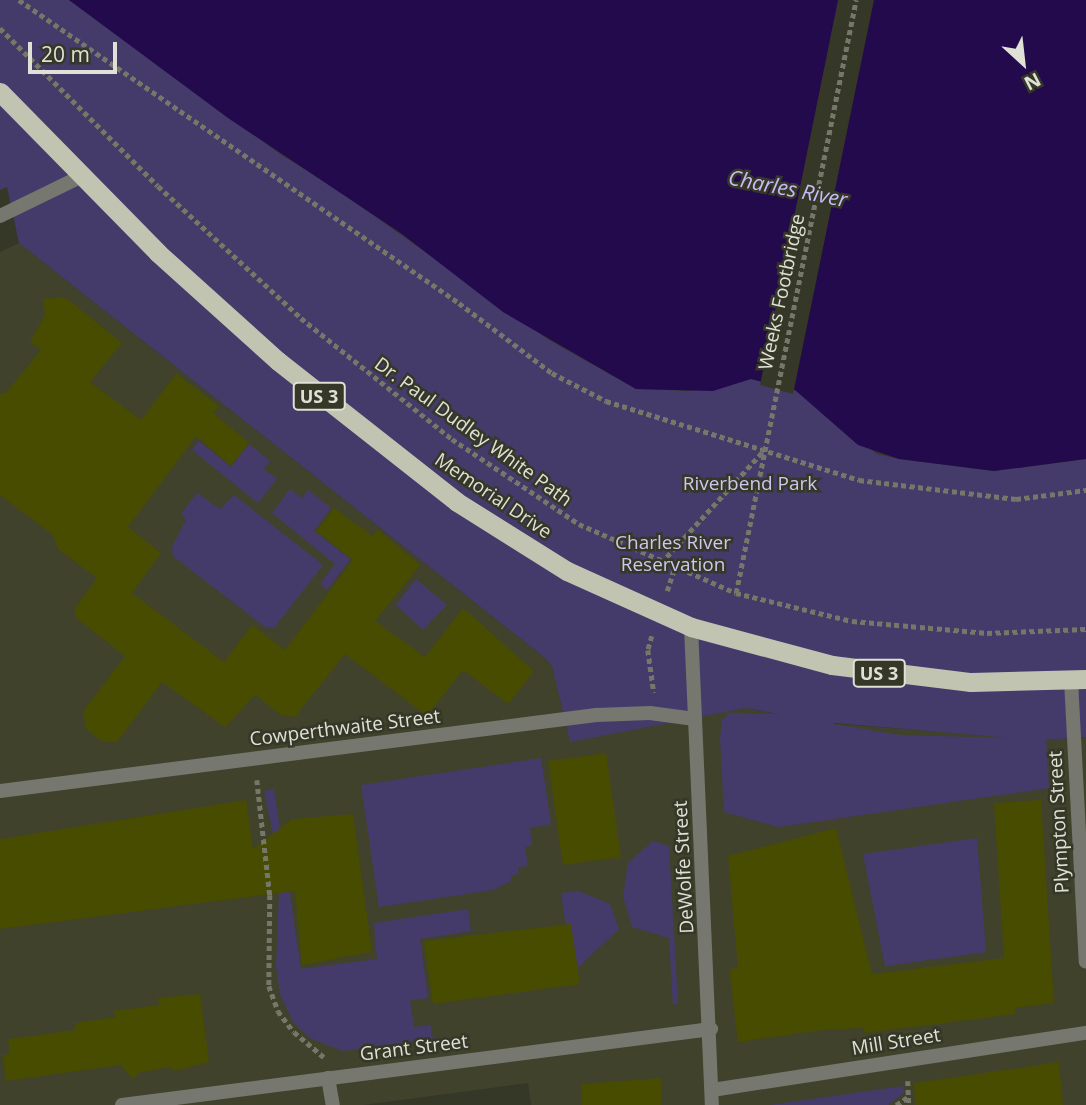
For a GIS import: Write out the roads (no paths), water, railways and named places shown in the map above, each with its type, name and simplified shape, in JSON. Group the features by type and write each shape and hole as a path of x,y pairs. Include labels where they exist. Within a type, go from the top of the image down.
{"highway":[{"name":"Memorial Drive","path":"0,92 82,176 278,361 414,471 544,558 691,627 790,656 867,672 971,682 1079,679"}],"street":[{"path":"0,216 82,176"},
{"name":"DeWolfe Street","path":"691,627 711,1029 712,1105"},
{"name":"Plympton Street","path":"1079,679 1086,962"},
{"name":"Cowperthwaite Street","path":"0,791 610,714 695,719"},
{"name":"Grant Street","path":"122,1105 711,1029"},
{"name":"Mill Street","path":"712,1090 1086,1033"},
{"path":"328,1078 333,1105"}],"water":[{"name":"Charles River","path":"69,0 1086,0 1086,459 994,471 899,459 858,445 795,390 751,379 713,391 636,389 503,312 402,234 228,118"}],"park label":[{"name":"Riverbend Park","path":"750,484"},
{"name":"Charles River Reservation","path":"673,554"}]}
